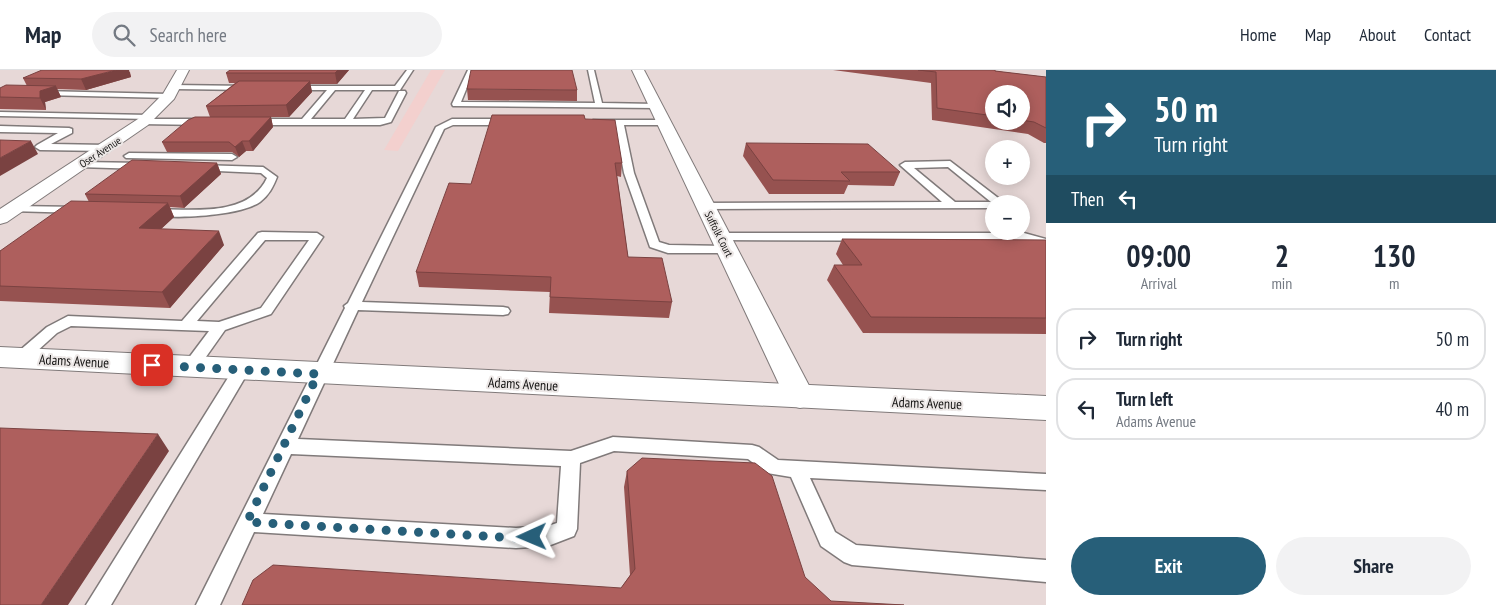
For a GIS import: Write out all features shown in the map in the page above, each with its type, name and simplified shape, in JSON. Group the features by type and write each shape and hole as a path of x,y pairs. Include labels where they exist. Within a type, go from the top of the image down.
{"street":[{"name":"Oser Avenue","path":"7,213 146,120 172,92 183,70"},
{"name":"Suffolk Court","path":"638,70 800,397"},
{"name":"Adams Avenue","path":"9,358 1046,408"}],"lane":[{"path":"283,88 397,88 410,70"},
{"path":"471,70 456,104 599,106 660,114"},
{"path":"591,70 599,106"},
{"path":"0,92 172,92 264,88"},
{"path":"304,122 332,88"},
{"path":"347,122 370,88"},
{"path":"238,122 380,122 388,120 402,93"},
{"path":"0,114 210,122"},
{"path":"590,122 619,122 660,114"},
{"path":"208,605 318,374 440,127 452,122 521,122"},
{"path":"619,122 629,173 654,244 668,249 724,244 1024,238 1046,243"},
{"path":"0,129 69,131 40,147 94,156 263,170 272,177 270,186 249,205 207,213 139,211"},
{"path":"94,156 232,157"},
{"path":"952,205 905,165 950,164 990,195"},
{"path":"704,206 985,205"},
{"path":"7,213 91,210"},
{"path":"9,358 68,321 186,325 220,326 266,311 317,237 262,236 186,325"},
{"path":"352,306 503,311"},
{"path":"190,367 220,326"},
{"path":"98,605 242,369"},
{"path":"284,446 571,459 613,444 752,452 774,468 1046,482"},
{"path":"247,522 516,538 548,536 567,529 571,459"},
{"path":"797,470 828,539 852,555 1046,571"}],"shaded area":[{"path":"0,70 1046,70 1046,605 0,605"},
{"path":"431,70 445,70 398,151 384,150"}],"building":[{"path":"42,70 116,70 81,79 23,78"},
{"path":"230,70 338,70 335,73 226,73"},
{"path":"471,70 572,70 577,90 467,89"},
{"path":"918,70 995,70 1046,77 1046,128 1030,121 1030,85 985,85 985,115 937,108 936,72"},
{"path":"239,81 310,81 286,105 206,106"},
{"path":"6,85 56,86 40,91 40,98 0,97 0,88"},
{"path":"492,115 584,115 585,119 615,120 622,163 615,163 628,257 662,258 672,302 550,297 551,277 416,272 449,183 471,184"},
{"path":"195,117 271,117 249,141 242,141 235,147 229,142 162,142 188,120"},
{"path":"0,140 31,141 0,158"},
{"path":"746,143 868,144 900,172 841,172 850,181 773,180"},
{"path":"132,160 217,163 180,196 85,194"},
{"path":"71,201 168,203 139,228 219,231 162,292 0,286 0,251"},
{"path":"842,239 1046,240 1046,318 871,317 834,265 862,265"},
{"path":"0,428 158,434 41,605 0,605"},
{"path":"642,458 755,463 772,476 805,577 831,601 904,605 242,605 253,580 273,565 621,588 635,569 627,471"}],"route":[{"path":"152,365 318,374 247,522 516,538 532,537"}]}
